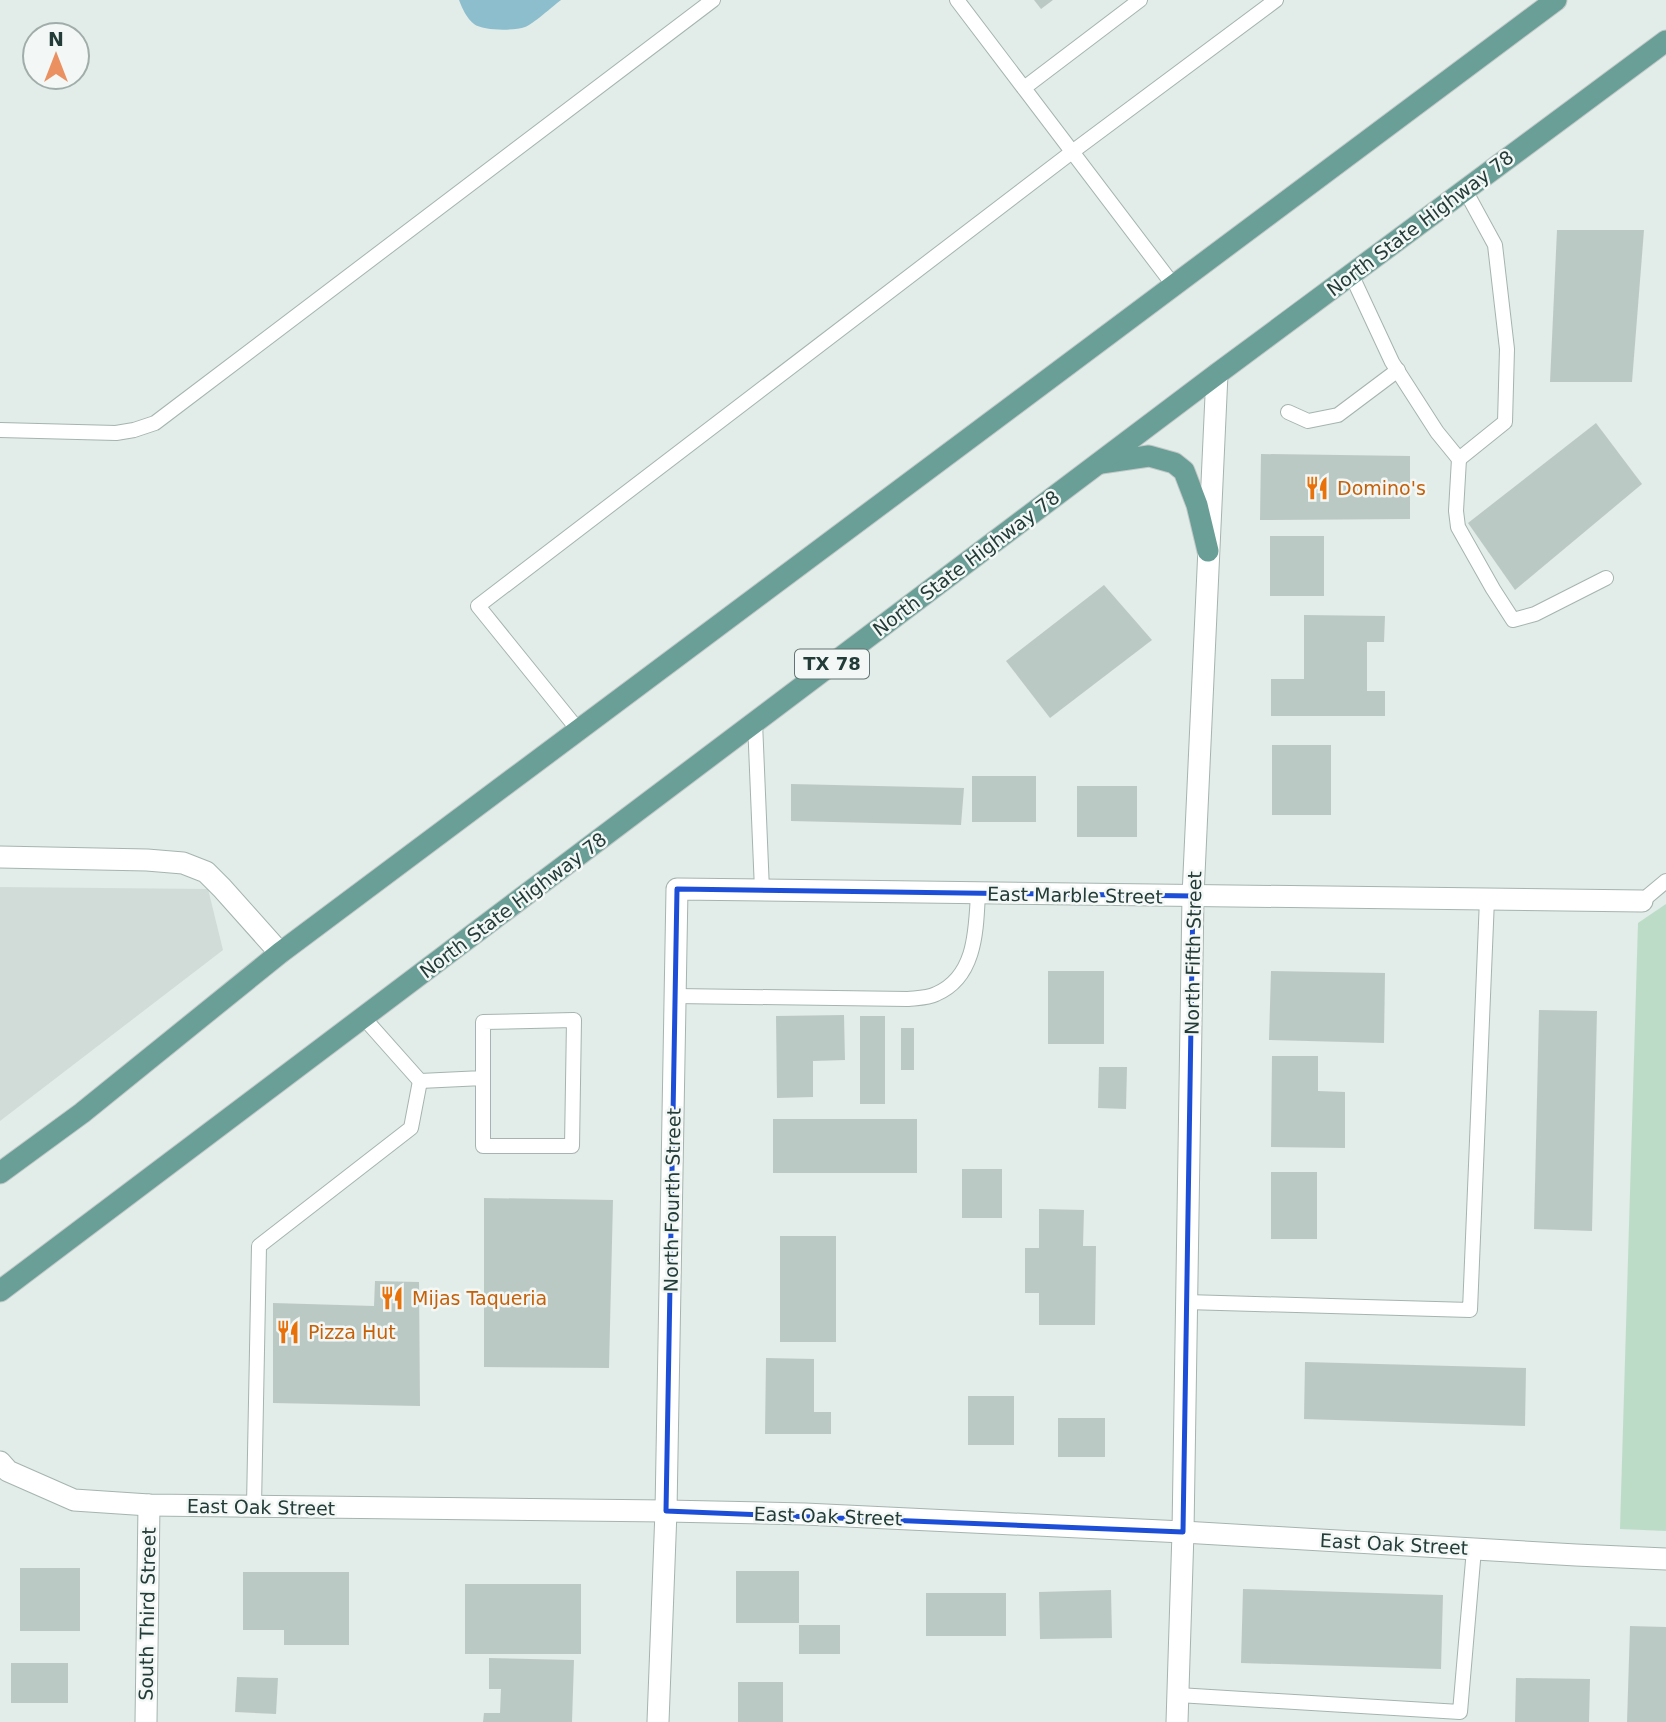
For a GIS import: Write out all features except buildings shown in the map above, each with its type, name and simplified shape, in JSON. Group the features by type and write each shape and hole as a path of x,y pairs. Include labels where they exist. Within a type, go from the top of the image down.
{"main road":[{"path":"0,1173 82,1112 280,953 1556,0"},
{"name":"North State Highway 78","path":"0,1291 1217,374 1666,41"},
{"path":"1099,463 1149,456 1174,463 1184,471 1191,487 1208,551"}],"street":[{"name":"North Fifth Street","path":"1177,1722 1183,1532 1193,897 1217,374"},
{"path":"0,857 183,863 206,872 280,953"},
{"name":"East Marble Street","path":"677,889 1642,901"},
{"name":"North Fourth Street","path":"658,1722 666,1511 677,889"},
{"name":"East Oak Street","path":"0,1462 8,1471 74,1500 149,1505 805,1514 1666,1559"},
{"name":"South Third Street","path":"146,1722 149,1505"}],"lane":[{"path":"0,430 116,433 155,423 713,0"},
{"path":"957,0 1174,286"},
{"path":"1024,88 1140,0"},
{"path":"579,731 478,606 1072,152 1276,0"},
{"path":"1460,459 1505,422 1507,349 1495,246 1465,190"},
{"path":"1351,274 1398,370 1437,432 1460,459 1456,511 1458,527 1513,620 1535,614 1606,578"},
{"path":"1288,412 1308,421 1338,415 1398,370"},
{"path":"755,722 762,890"},
{"path":"1642,901 1666,881"},
{"path":"675,996 908,999 935,995 956,981 968,961 976,934 978,893"},
{"path":"1186,1302 1470,1310 1487,899"},
{"path":"364,1018 420,1081"},
{"path":"574,1020 572,1146 483,1146 483,1078 483,1022 574,1020"},
{"path":"420,1081 483,1078"},
{"path":"254,1506 259,1246 411,1128 420,1081"},
{"path":"1178,1695 1460,1712 1474,1549"}],"highlighted area":[{"path":"677,889 1193,896 1183,1532 666,1511"}],"shaded area":[{"path":"0,887 208,889 223,950 0,1121"}],"green space":[{"path":"1666,904 1666,1531 1620,1529 1638,923"}],"water":[{"path":"459,0 561,0 528,26 506,30 474,24"}],"place":[{"name":"Domino's","path":"1317,488"},
{"name":"Mijas Taqueria","path":"392,1298"},
{"name":"Pizza Hut","path":"288,1332"}]}
